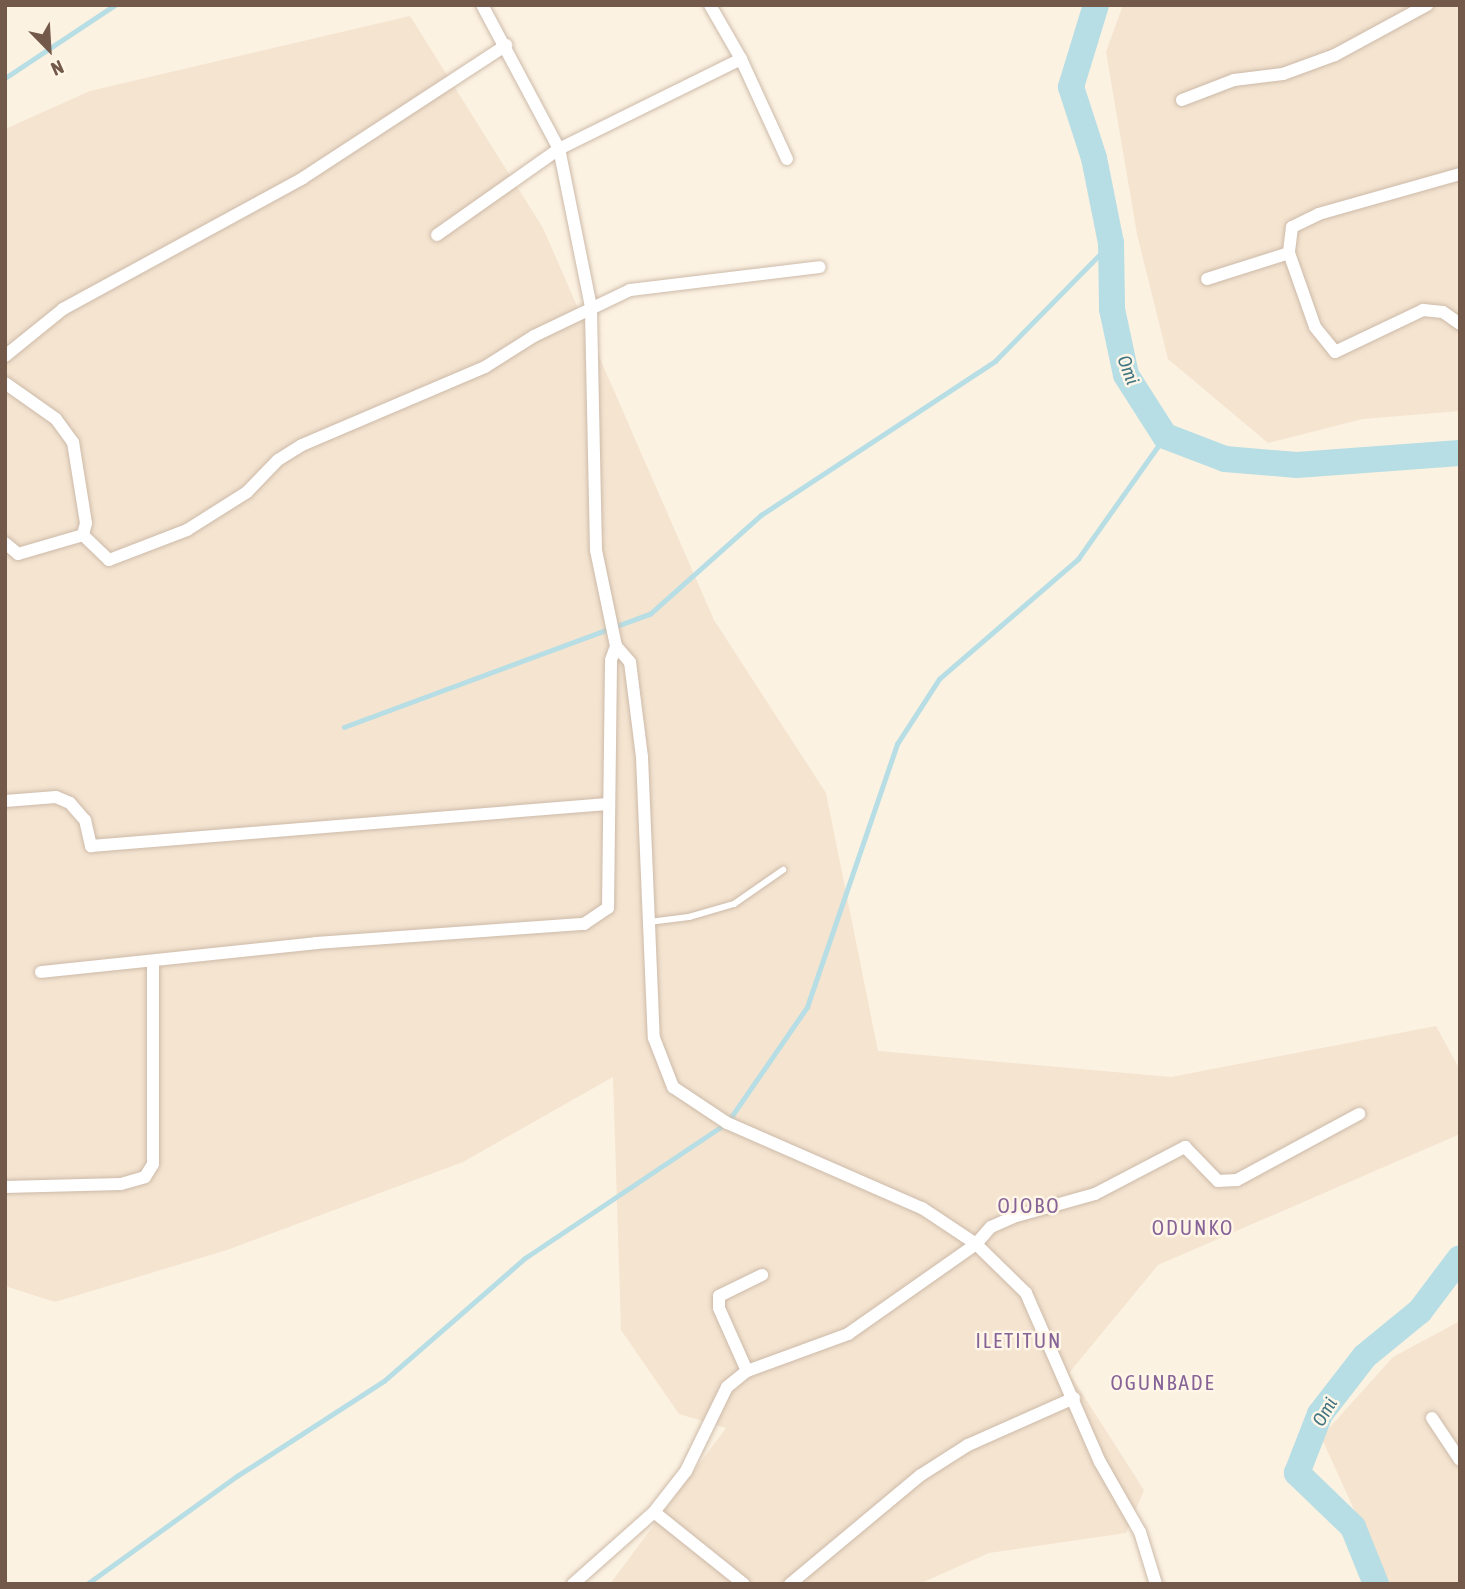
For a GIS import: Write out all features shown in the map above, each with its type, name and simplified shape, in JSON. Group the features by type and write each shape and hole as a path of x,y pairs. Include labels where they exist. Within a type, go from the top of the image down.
{"street":[{"path":"482,5 506,45 559,149 591,307 596,550 611,633 616,646 630,662 633,677 642,757 654,1038 673,1087 727,1123 922,1208 976,1244 1026,1293 1100,1462 1140,1532 1156,1584"},
{"path":"710,5 741,59 787,159"},
{"path":"1182,100 1234,80 1283,74 1335,54 1427,5"},
{"path":"5,356 63,309 303,178 506,45"},
{"path":"437,235 559,149 741,59"},
{"path":"1460,174 1319,214 1292,227 1289,253 1315,327 1335,352 1423,310 1443,312 1460,324"},
{"path":"1207,279 1289,253"},
{"path":"83,535 109,560 187,530 247,492 278,460 302,445 485,367 591,307 630,290 820,267"},
{"path":"5,383 55,419 73,442 86,523 83,535"},
{"path":"5,543 18,554 83,535"},
{"path":"41,972 316,943 584,924 608,908 607,804 611,660 616,646"},
{"path":"5,801 56,797 70,803 85,820 91,846 607,804"},
{"path":"5,1187 121,1184 145,1177 153,1164 153,961"},
{"path":"573,1584 654,1512 686,1471 727,1387 747,1371 848,1334 976,1244 1002,1222 1095,1194 1185,1147 1218,1181 1237,1180 1359,1114"},
{"path":"747,1371 719,1308 719,1296 762,1275"},
{"path":"790,1584 921,1475 968,1446 1074,1398"},
{"path":"1432,1418 1460,1460"},
{"path":"654,1512 744,1584"}],"lane":[{"path":"649,922 689,917 734,904 783,870"}],"shaded area":[{"path":"1123,5 1460,5 1460,411 1363,419 1268,443 1168,359 1137,234 1106,52"},
{"path":"410,16 543,228 714,620 826,793 878,1051 1171,1077 1436,1026 1460,1070 1460,1134 1158,1265 1069,1373 1144,1490 1126,1533 989,1553 919,1584 610,1584 726,1428 679,1414 621,1330 613,1077 463,1162 227,1250 55,1302 5,1286 5,129 90,91"},
{"path":"1460,1321 1460,1584 1388,1584 1321,1437 1393,1357"}],"waterway":[{"path":"5,78 115,5"},
{"name":"Omi","path":"1096,5 1071,87 1094,158 1111,243 1112,309 1126,375 1165,436 1225,459 1297,465 1460,453"},
{"path":"344,727 650,614 761,515 995,361 1111,243"},
{"path":"87,1584 237,1476 384,1381 525,1258 727,1123 807,1007 897,744 939,679 1078,559 1165,436"},
{"name":"Omi","path":"1376,1584 1353,1527 1297,1473 1320,1414 1365,1356 1420,1311 1460,1258"}],"district":[{"name":"OJOBO","path":"1029,1205"},
{"name":"ODUNKO","path":"1193,1227"},
{"name":"ILETITUN","path":"1019,1340"},
{"name":"OGUNBADE","path":"1163,1382"}]}
